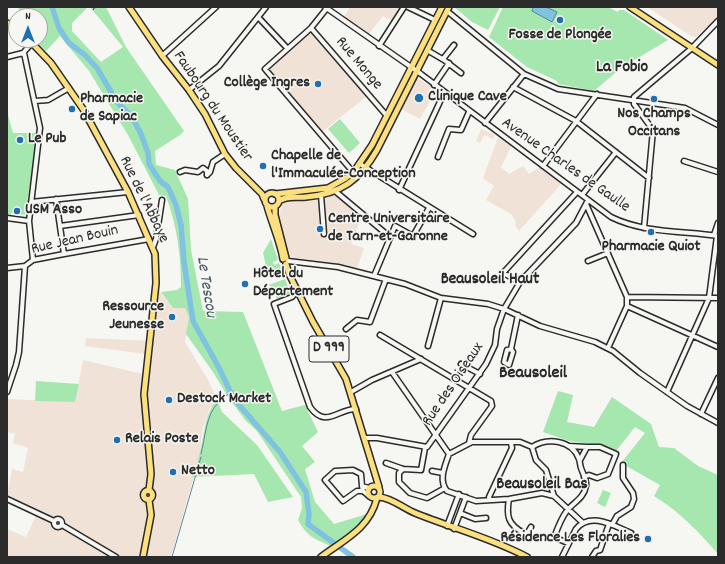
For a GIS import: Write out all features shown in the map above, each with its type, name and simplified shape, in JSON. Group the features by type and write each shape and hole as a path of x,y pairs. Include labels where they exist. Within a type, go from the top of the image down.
{"main road":[{"name":"Faubourg du Moustier","path":"129,7 162,56 189,90 205,114 225,154 248,181 262,194 264,199"},
{"path":"442,7 387,116 360,164 353,172 328,188 268,194 264,199 267,206 275,207 279,201 287,198 322,195 335,191 350,182 365,169 377,150 448,9"},
{"path":"630,7 718,64"},
{"name":"Rue de l'Abbaye","path":"37,48 52,63 84,111 128,192 153,247 156,263 156,283 144,394 151,474 149,490 153,494 149,500 151,515 143,557"},
{"name":"Faubourg du Moustier","path":"248,181 262,192 273,193"},
{"path":"273,193 279,201"},
{"name":"D 999","path":"267,206 275,235 312,322 340,367 351,392 373,471 380,489"},
{"name":"D 999","path":"275,207 275,216 286,260"},
{"name":"D 999","path":"370,488 373,471"},
{"path":"369,518 372,505 370,488 374,486 380,489 397,503"},
{"path":"321,557 363,526 369,518 380,489"},
{"path":"370,496 397,503 454,528 502,545 527,557"}],"street":[{"path":"162,56 216,7"},
{"path":"189,90 219,66 266,7"},
{"path":"379,46 404,7"},
{"path":"408,7 435,20"},
{"path":"329,8 311,28 265,69 353,172"},
{"name":"Avenue Charles de Gaulle","path":"329,8 379,46 434,84 469,112 582,195 587,202 611,217 623,223 644,228 716,236"},
{"path":"448,9 524,74 558,89 685,108 718,125"},
{"path":"258,17 287,48"},
{"path":"633,100 634,97 692,48 718,21"},
{"name":"Rue Monge","path":"311,28 387,116"},
{"path":"443,59 454,46"},
{"path":"27,48 24,53 40,135 29,221 33,260"},
{"path":"427,50 462,72"},
{"path":"7,57 24,53"},
{"path":"434,84 449,64"},
{"path":"485,123 524,74"},
{"path":"513,87 576,121 649,178"},
{"path":"34,101 48,100 69,88"},
{"path":"399,190 444,92"},
{"path":"543,166 597,94"},
{"path":"633,100 634,104 653,130 644,228"},
{"path":"438,157 449,129 462,130 469,112"},
{"path":"582,195 616,152"},
{"path":"180,172 185,170 198,172 203,168 207,171 207,175 210,172 213,162 225,154"},
{"path":"684,160 718,172"},
{"path":"360,164 365,169 473,234"},
{"path":"335,191 390,237"},
{"path":"31,202 128,192"},
{"path":"520,282 503,273 577,192"},
{"path":"322,195 324,234"},
{"path":"56,200 64,254"},
{"path":"153,247 156,239 162,200"},
{"path":"587,202 627,297 627,306 608,348"},
{"name":"Rue des Oiseaux","path":"386,463 403,469 421,470 425,448 480,374 495,346 497,329 504,309 520,282 576,223 587,202"},
{"path":"374,276 395,226 413,236 429,208"},
{"path":"60,226 139,215"},
{"path":"7,218 29,221"},
{"path":"667,392 709,298 718,223"},
{"name":"Rue Jean Bouin","path":"7,268 25,266 33,260 149,239"},
{"path":"588,261 608,252"},
{"path":"286,260 331,266 374,276 404,284 442,298 488,304 504,309 540,326 595,342 608,348 667,392 718,423"},
{"path":"7,392 19,352 25,266"},
{"path":"346,329 357,320 370,322 386,279"},
{"path":"298,290 292,297 274,304 310,407 319,416 327,418 356,409"},
{"path":"627,297 718,298"},
{"path":"428,346 442,298"},
{"path":"627,306 718,347"},
{"path":"511,349 518,315"},
{"path":"380,335 491,401 492,404 471,435 469,443"},
{"path":"351,392 372,380 421,359"},
{"path":"460,364 480,374"},
{"path":"392,372 449,454"},
{"path":"701,414 718,378"},
{"name":"Rue des Oiseaux","path":"364,438 377,438 425,448"},
{"path":"532,447 541,442 549,441 568,446 600,447 617,455 608,474 597,478 589,474 584,476"},
{"path":"490,500 489,497 512,448 511,442"},
{"path":"532,447 520,442 469,443 449,454 442,482 445,488 452,493 459,494 476,502 509,499 545,492 552,488"},
{"path":"568,446 580,460"},
{"path":"532,447 536,460 544,467 554,496"},
{"path":"568,544 556,538 555,535 568,510 578,502 586,488 584,476 580,466 580,460 587,447"},
{"path":"592,557 600,550 611,525 617,516 631,506 634,499 633,493 623,478 623,465"},
{"path":"403,469 399,473 399,482 410,493 427,498 445,488"},
{"path":"363,491 362,476 358,471 335,471 325,480 341,500 345,501 358,490 363,491 370,496"},
{"path":"432,471 444,473"},
{"path":"362,486 370,488"},
{"path":"545,492 554,496 583,523"},
{"path":"447,525 459,494"},
{"path":"454,528 466,497"},
{"path":"509,499 507,514 509,523 524,533 528,532 531,527"},
{"path":"7,500 54,521 56,526 62,524 115,557"},
{"path":"460,513 475,519 486,518"},
{"path":"562,557 576,529 583,523 595,519 631,533"},
{"path":"504,526 509,523"}],"shaded area":[{"path":"350,7 401,7 392,21 383,16 368,35 344,17"},
{"path":"647,7 715,7 718,9 718,17 696,37 691,36"},
{"name":"Collège Ingres","path":"311,31 367,96 322,132 270,71 270,67"},
{"name":"Clinique Cave","path":"416,77 431,87 429,91 434,94 420,119 401,109"},
{"path":"481,129 495,135 493,139 484,135 480,143 476,141"},
{"path":"499,135 512,145 501,167 509,174 523,166 529,174 540,167 562,183 519,231 511,214 486,200 494,186 483,178"},
{"name":"Centre Universitaire de Tarn-et-Garonne","path":"332,195 339,195 362,216 351,244 364,248 357,268 330,262 293,258 289,255 279,215 282,204 289,201 322,198"},
{"path":"158,292 160,292 173,308 185,308 189,317 185,342 208,380 217,399 210,408 202,431 200,455 171,557 7,557 7,529 26,537 38,511 7,496 12,469 23,472 28,448 13,443 15,434 7,432 7,399 75,402 83,360 143,374 145,354 85,346 86,338 152,341"}],"green space":[{"path":"17,7 88,7 72,23 72,31 101,62 123,47 90,7 106,7 126,47 184,131 155,151 156,165 175,170 188,199 191,250 203,311 243,312 282,411 305,405 318,432 302,446 315,462 305,469 315,502 334,524 367,514 358,527 331,546 312,536 301,525 298,520 302,508 301,497 257,431 246,421 228,397 213,372 186,334 189,317 185,308 173,308 161,292 177,290 181,287 178,241 166,196 159,195 128,135 89,71 60,36 46,51 43,48 48,48 48,8"},
{"path":"454,7 500,7 488,30 472,22"},
{"path":"503,7 608,7 618,12 619,10 624,10 668,40 621,68 594,91 558,84 557,81 527,67 489,37"},
{"path":"7,111 13,133 38,133 25,215 11,213 10,216 7,215"},
{"path":"340,119 360,143 349,153 328,129"},
{"path":"271,239 278,260 273,262 274,265 279,263 283,274 280,275 275,273 260,277 255,274 253,269 256,267 257,269 263,269 266,266 263,253"},
{"path":"285,279 291,295 277,300 275,291 269,285"},
{"path":"36,381 79,384 75,402 35,401"},
{"path":"558,391 573,395 567,422 594,427 612,397 651,424 659,447 674,448 698,466 718,475 718,554 688,522 672,508 654,496 660,485 621,463 645,433 635,427 616,451 605,446 569,441 543,432"},
{"path":"217,399 222,412 257,445 293,497 268,502 254,474 192,477 198,459 207,419 212,406"},
{"path":"603,490 611,493 605,507 597,503"}],"water":[{"path":"534,7 546,7 557,12 552,22 532,11"}],"waterway":[{"name":"Le Tescou","path":"52,7 59,28 69,43 85,55 97,68 117,102 132,117 141,134 148,153 149,164 160,181 168,187 176,205 181,225 184,262 193,321 234,399 280,452 306,492 309,514 308,524 353,557"},
{"path":"222,399 231,392"},
{"path":"201,454 208,420 218,403"},
{"path":"172,557 201,457"}],"place":[{"name":"Fosse de Plongée","path":"560,20"},
{"name":"Collège Ingres","path":"318,84"},
{"name":"Clinique Cave","path":"419,98"},
{"name":"Nos Champs Occitans","path":"654,99"},
{"name":"Pharmacie de Sapiac","path":"72,109"},
{"name":"Le Pub","path":"20,140"},
{"name":"Chapelle de l'Immaculée-Conception","path":"263,166"},
{"name":"USM Asso","path":"17,211"},
{"name":"Centre Universitaire de Tarn-et-Garonne","path":"320,229"},
{"name":"Pharmacie Quiot","path":"651,232"},
{"name":"Hôtel du Département","path":"245,284"},
{"name":"Ressource Jeunesse","path":"172,317"},
{"name":"Destock Market","path":"169,400"},
{"name":"Relais Poste","path":"117,440"},
{"name":"Netto","path":"173,472"},
{"name":"Résidence Les Floralies","path":"648,539"}],"district":[{"name":"La Fobio","path":"622,69"},
{"name":"Beausoleil Haut","path":"490,281"},
{"name":"Beausoleil","path":"533,375"},
{"name":"Beausoleil Bas","path":"542,486"}]}
